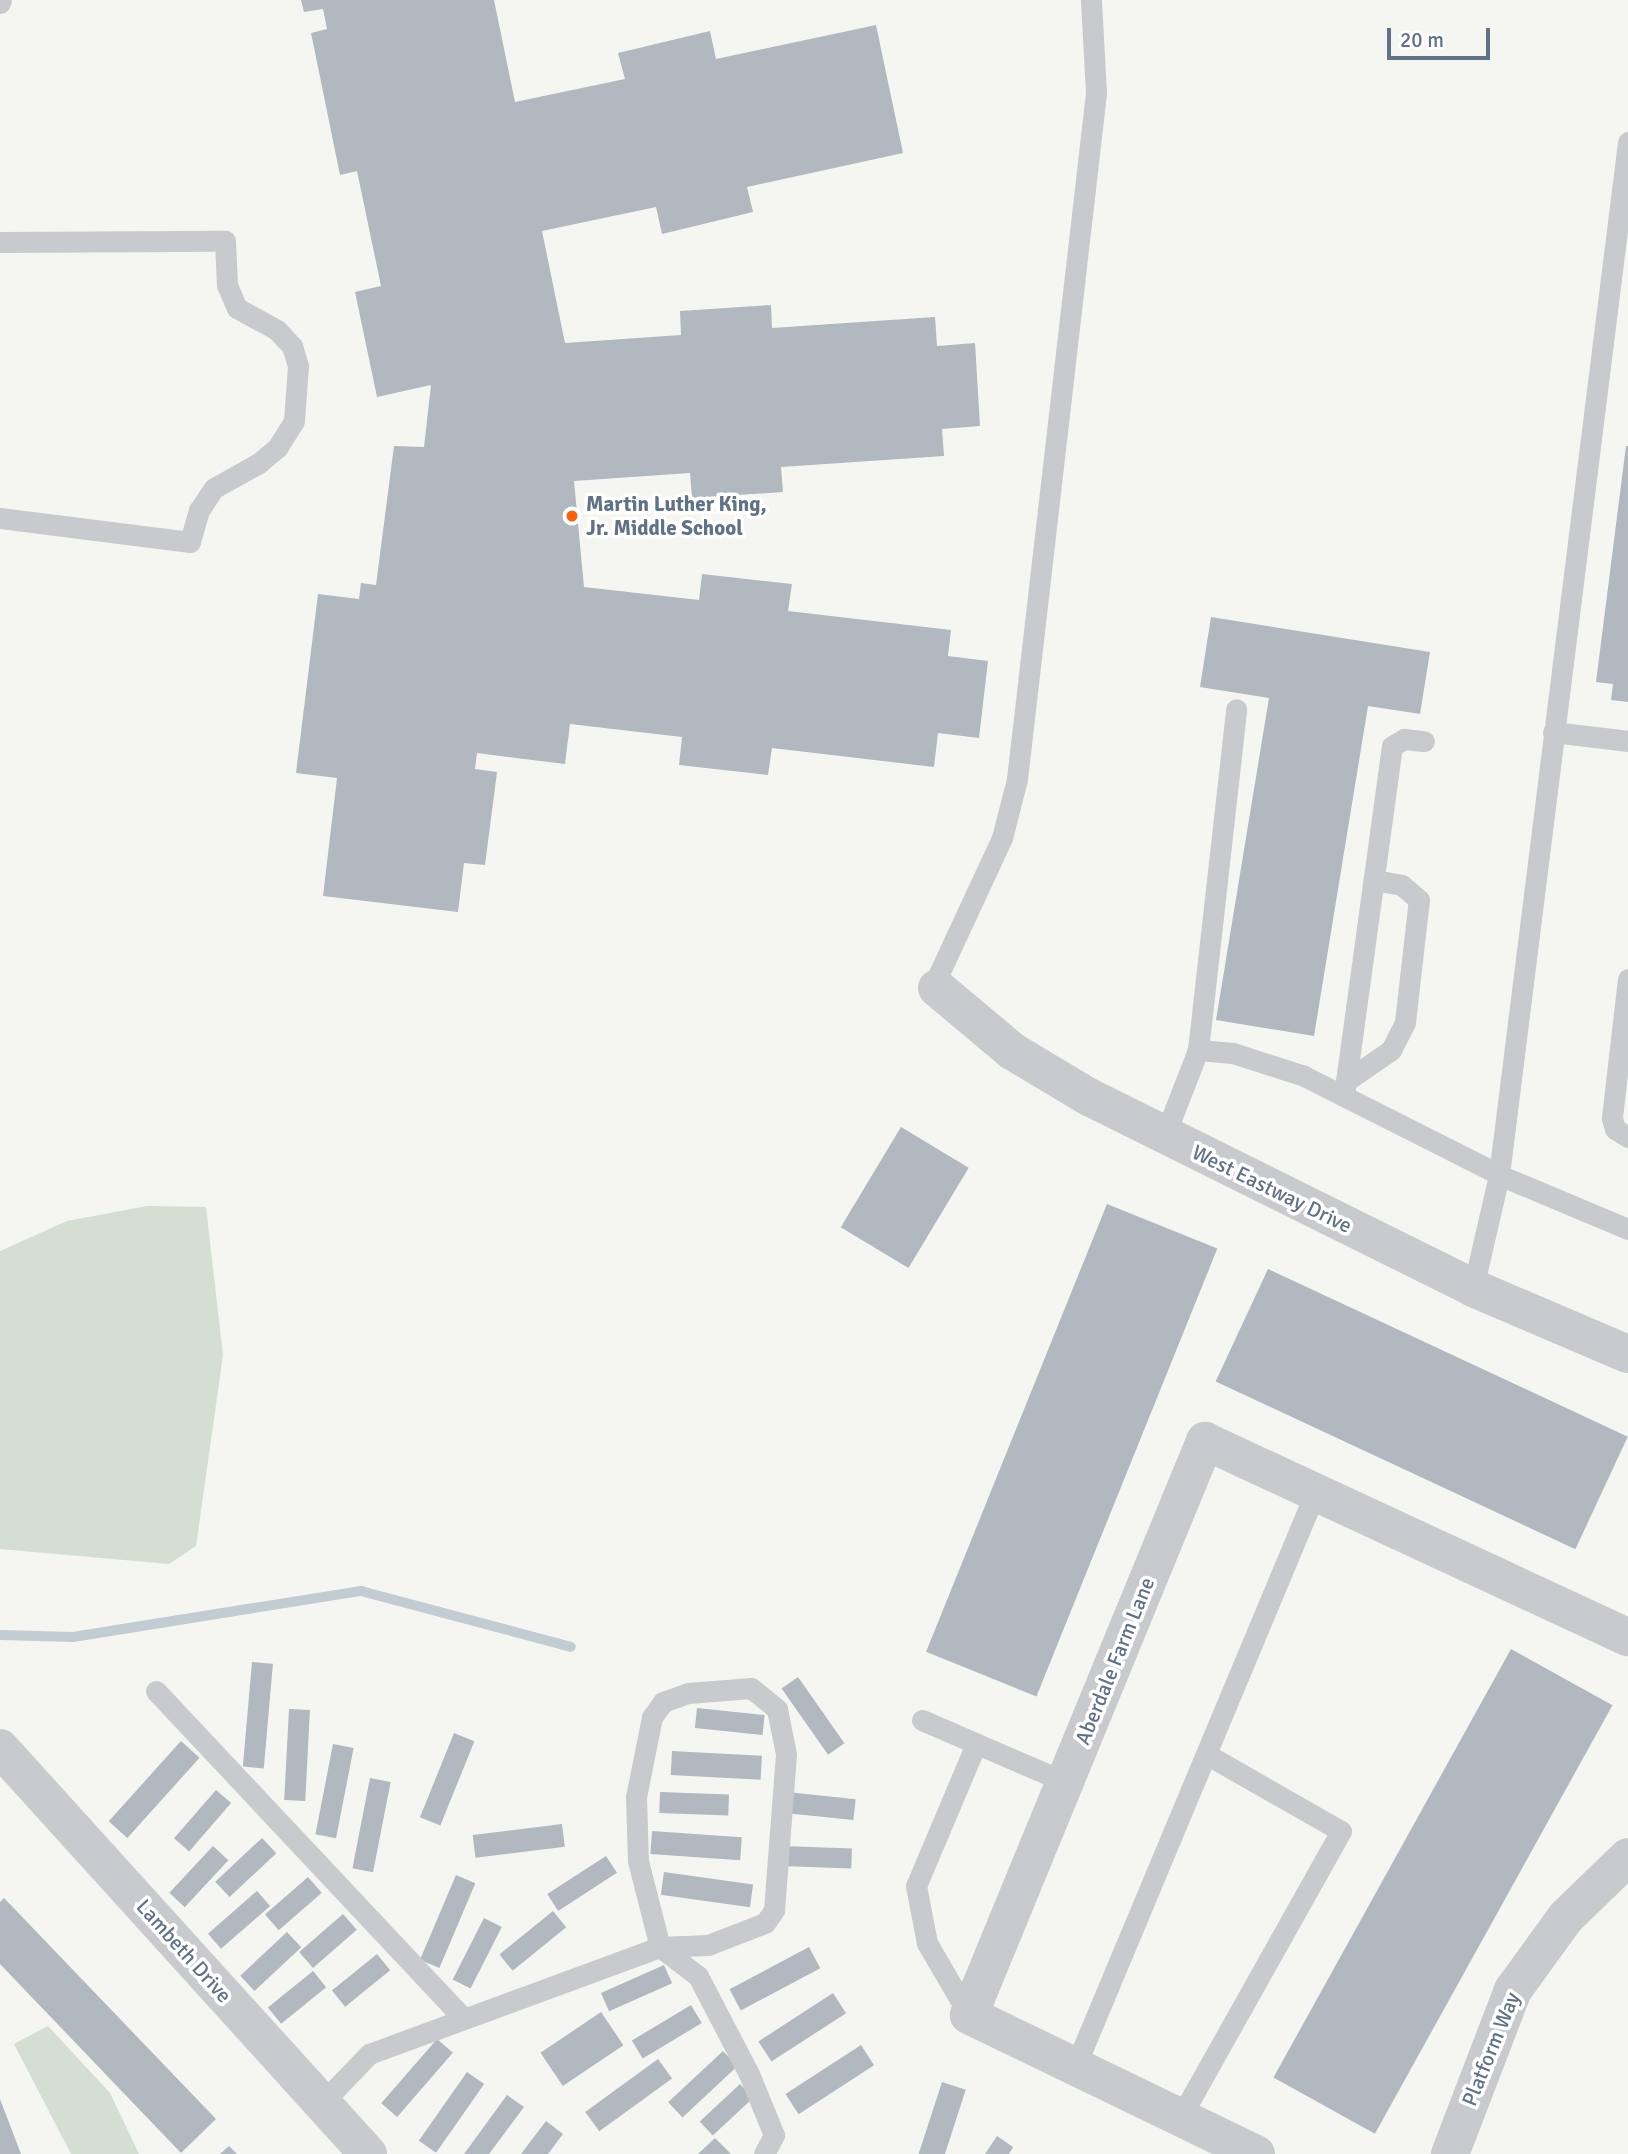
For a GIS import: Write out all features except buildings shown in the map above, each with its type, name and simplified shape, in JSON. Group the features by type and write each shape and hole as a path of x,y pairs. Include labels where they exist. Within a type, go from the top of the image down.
{"street":[{"name":"West Eastway Drive","path":"937,988 1012,1051 1165,1135 1473,1288 1628,1354"},
{"name":"Aberdale Farm Lane","path":"969,2015 1205,1441 1628,1637"},
{"name":"Lambeth Drive","path":"0,1748 368,2154"},
{"name":"Platform Way","path":"1450,2154 1513,1990 1566,1917 1628,1857"},
{"path":"969,2015 1256,2154"}],"lane":[{"path":"937,988 936,980 1002,838 1017,779 1096,93 1091,0"},
{"path":"1473,1288 1499,1175 1553,732 1621,256 1628,148"},
{"path":"0,242 225,241 227,285 237,308 277,330 292,346 298,366 294,421 278,447 259,463 214,488 199,510 190,542 0,518"},
{"path":"1165,1135 1198,1050 1236,709"},
{"path":"1553,732 1628,741"},
{"path":"1345,1089 1392,746 1404,739 1424,741"},
{"path":"1345,1089 1391,1050 1405,1022 1419,900 1402,885 1373,880"},
{"path":"1628,979 1624,1041 1612,1122 1618,1133 1628,1137"},
{"path":"1198,1050 1269,1063 1345,1089 1499,1175 1628,1229"},
{"path":"1075,2067 1316,1491"},
{"path":"322,2103 369,2054 660,1947 708,1945 741,1936 765,1923 774,1910 786,1754 784,1729 777,1709 751,1688 688,1693 663,1702 652,1717 636,1797 638,1861 660,1947 698,1976 749,2074 774,2135 764,2154"},
{"path":"156,1690 463,2018"},
{"path":"922,1720 1065,1782"},
{"path":"969,2015 927,1942 916,1886 976,1744"},
{"path":"1180,2118 1341,1831 1206,1754"}],"shaded area":[{"path":"147,1206 206,1207 223,1355 196,1546 169,1564 0,1549 0,1251 67,1221"},
{"path":"48,2026 110,2093 139,2154 71,2154 14,2044"}],"waterway":[{"path":"0,1635 73,1637 361,1591 571,1647"}],"place":[{"name":"Martin Luther King, Jr. Middle School","path":"572,516"}]}
